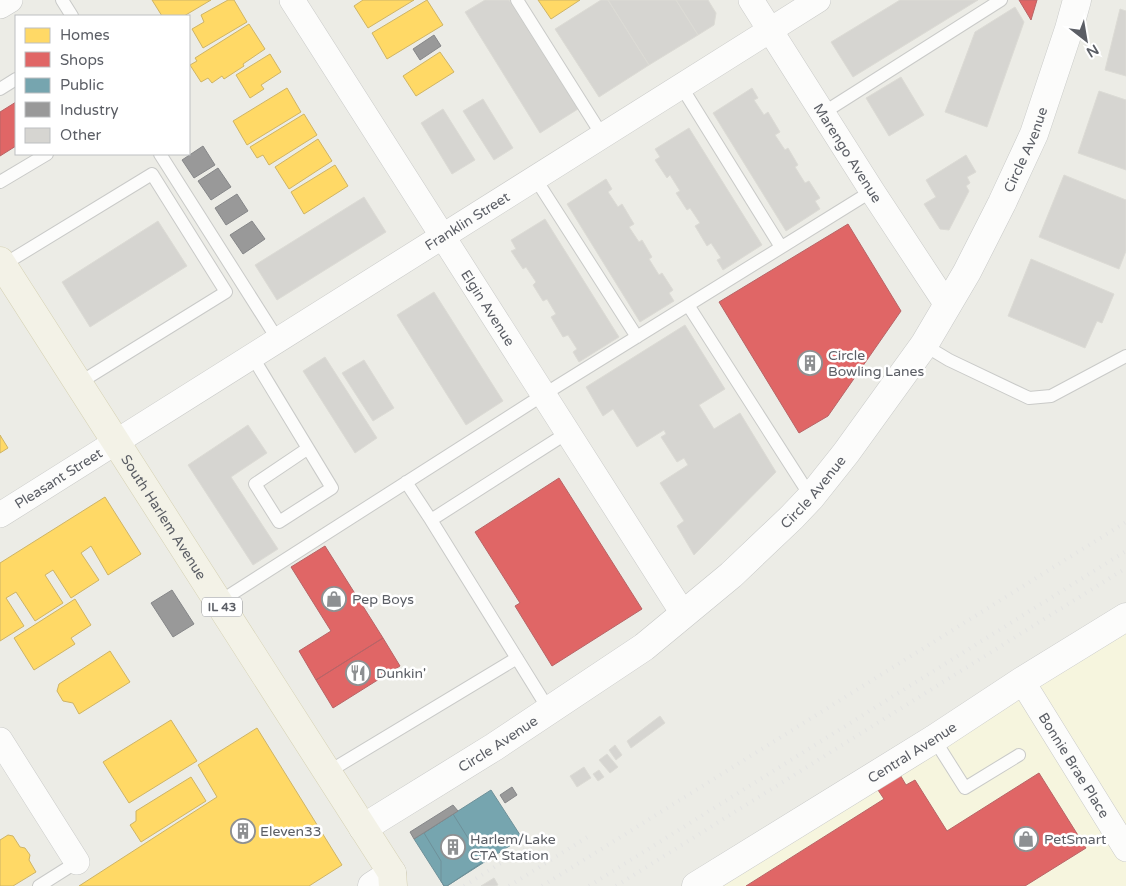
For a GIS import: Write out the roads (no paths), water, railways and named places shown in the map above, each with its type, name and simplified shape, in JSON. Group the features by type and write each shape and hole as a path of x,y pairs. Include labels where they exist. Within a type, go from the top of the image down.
{"main road":[{"name":"South Harlem Avenue","path":"2,263 364,828 386,882 416,886"}],"street":[{"path":"0,6 10,0"},
{"name":"Elgin Avenue","path":"292,0 684,615"},
{"name":"Marengo Avenue","path":"751,0 947,305"},
{"name":"Franklin Street","path":"116,442 818,0"},
{"name":"Circle Avenue","path":"364,828 494,747 644,647 731,575 811,497 846,453 924,345 976,254 1034,134 1077,0"},
{"name":"Pleasant Street","path":"0,515 116,442"},
{"name":"Central Avenue","path":"696,886 934,739 1126,616"},
{"name":"Bonnie Brae Place","path":"1022,681 1126,849"},
{"path":"0,740 77,862"}],"lane":[{"path":"62,0 71,15"},
{"path":"517,0 602,136"},
{"path":"822,113 1001,0"},
{"path":"0,89 15,80"},
{"path":"681,86 781,247"},
{"path":"0,182 45,155"},
{"path":"161,155 278,340"},
{"path":"2,263 152,174 226,292 79,383"},
{"path":"535,178 637,337"},
{"path":"219,602 543,395 872,191"},
{"path":"688,305 811,497"},
{"path":"924,345 949,360 1029,398 1051,396 1126,356"},
{"path":"252,356 332,488 279,522 255,484 308,449"},
{"path":"431,520 567,433"},
{"path":"406,482 549,710"},
{"path":"328,772 517,658"},
{"path":"934,739 965,788 1019,755"},
{"path":"39,886 77,862"}],"railway":[{"path":"542,886 1126,522"},
{"path":"589,886 1126,551"},
{"path":"616,886 1126,568"},
{"path":"509,886 589,836"},
{"path":"464,886 512,856 539,842"}],"place":[{"name":"Circle Bowling Lanes","path":"810,363"},
{"name":"Pep Boys","path":"334,599"},
{"name":"Dunkin'","path":"358,673"},
{"name":"Eleven33","path":"243,831"},
{"name":"PetSmart","path":"1026,839"},
{"name":"Harlem/Lake CTA Station","path":"453,847"}]}
